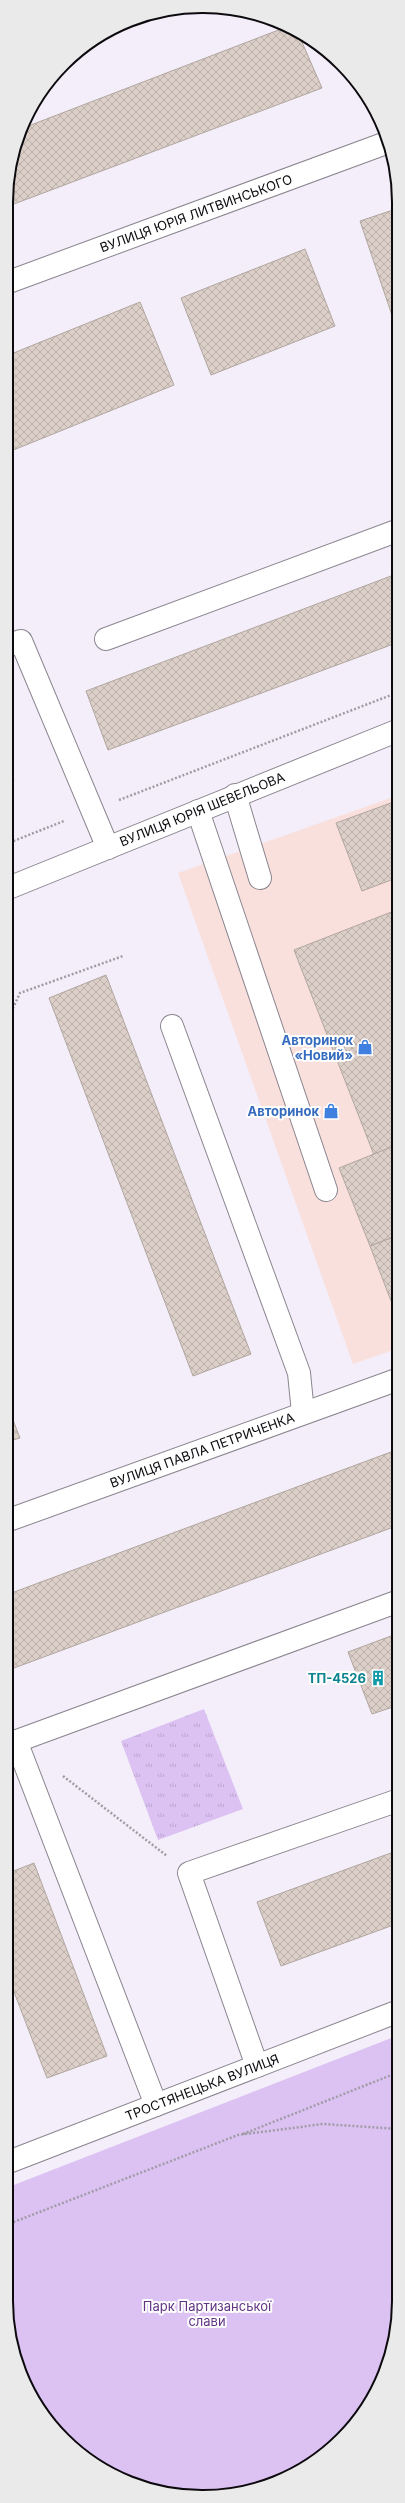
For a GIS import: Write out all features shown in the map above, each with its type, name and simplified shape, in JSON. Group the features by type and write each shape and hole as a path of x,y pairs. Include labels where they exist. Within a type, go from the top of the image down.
{"street":[{"name":"ВУЛИЦЯ ЮРІЯ ЛИТВИНСЬКОГО","path":"13,280 383,144"},
{"path":"106,639 392,533"},
{"path":"13,644 22,641 108,848"},
{"name":"ВУЛИЦЯ ЮРІЯ ШЕВЕЛЬОВА","path":"13,886 235,795 392,733"},
{"path":"235,795 260,878"},
{"path":"198,811 326,1190"},
{"path":"172,1026 299,1373 303,1413"},
{"name":"ВУЛИЦЯ ПАВЛА ПЕТРИЧЕНКА","path":"13,1518 392,1381"},
{"path":"13,1742 392,1604"},
{"path":"13,1748 156,2105"},
{"path":"257,2066 189,1873 392,1802"},
{"name":"ТРОСТЯНЕЦЬКА ВУЛИЦЯ","path":"13,2160 392,2014"}],"path":[{"path":"13,841 392,695"},
{"path":"13,1008 20,993 122,956"},
{"path":"60,1774 189,1873"},
{"path":"13,2222 392,2075"},
{"path":"238,2135 323,2124 392,2129"}],"shaded area":[{"name":"Авторинок","path":"392,797 392,1350 353,1364 178,873"}],"green space":[{"path":"204,1709 243,1809 158,1840 121,1741"},
{"name":"Парк Партизанської слави","path":"392,2038 392,2313 386,2350 378,2373 367,2395 353,2416 318,2451 297,2465 275,2476 252,2484 215,2490 190,2490 153,2484 130,2476 108,2465 87,2451 52,2416 38,2395 27,2373 19,2350 13,2313 13,2185"}],"building":[{"path":"280,30 301,41 322,88 13,204 13,190 19,153 29,126"},
{"path":"392,210 392,315 360,221"},
{"path":"305,249 335,326 211,375 181,298"},
{"path":"140,302 174,385 13,450 13,353"},
{"path":"392,576 392,645 108,750 86,691"},
{"path":"392,803 392,880 362,891 336,823"},
{"name":"Авторинок «Новий»","path":"392,912 392,1147 374,1155 294,950"},
{"path":"106,975 251,1354 193,1376 49,998"},
{"path":"392,1147 392,1238 370,1246 339,1168"},
{"path":"392,1238 392,1301 391,1301 370,1246"},
{"path":"13,1420 20,1438 13,1440"},
{"path":"392,1452 392,1528 13,1668 13,1592"},
{"name":"ТП-4526","path":"392,1636 392,1707 372,1714 348,1652"},
{"path":"392,1853 392,1926 281,1966 257,1902"},
{"path":"34,1863 107,2056 47,2078 13,1989 13,1871"}],"place":[{"name":"Авторинок «Новий»","path":"365,1047"},
{"name":"Авторинок","path":"331,1111"},
{"name":"ТП-4526","path":"378,1678"}]}
